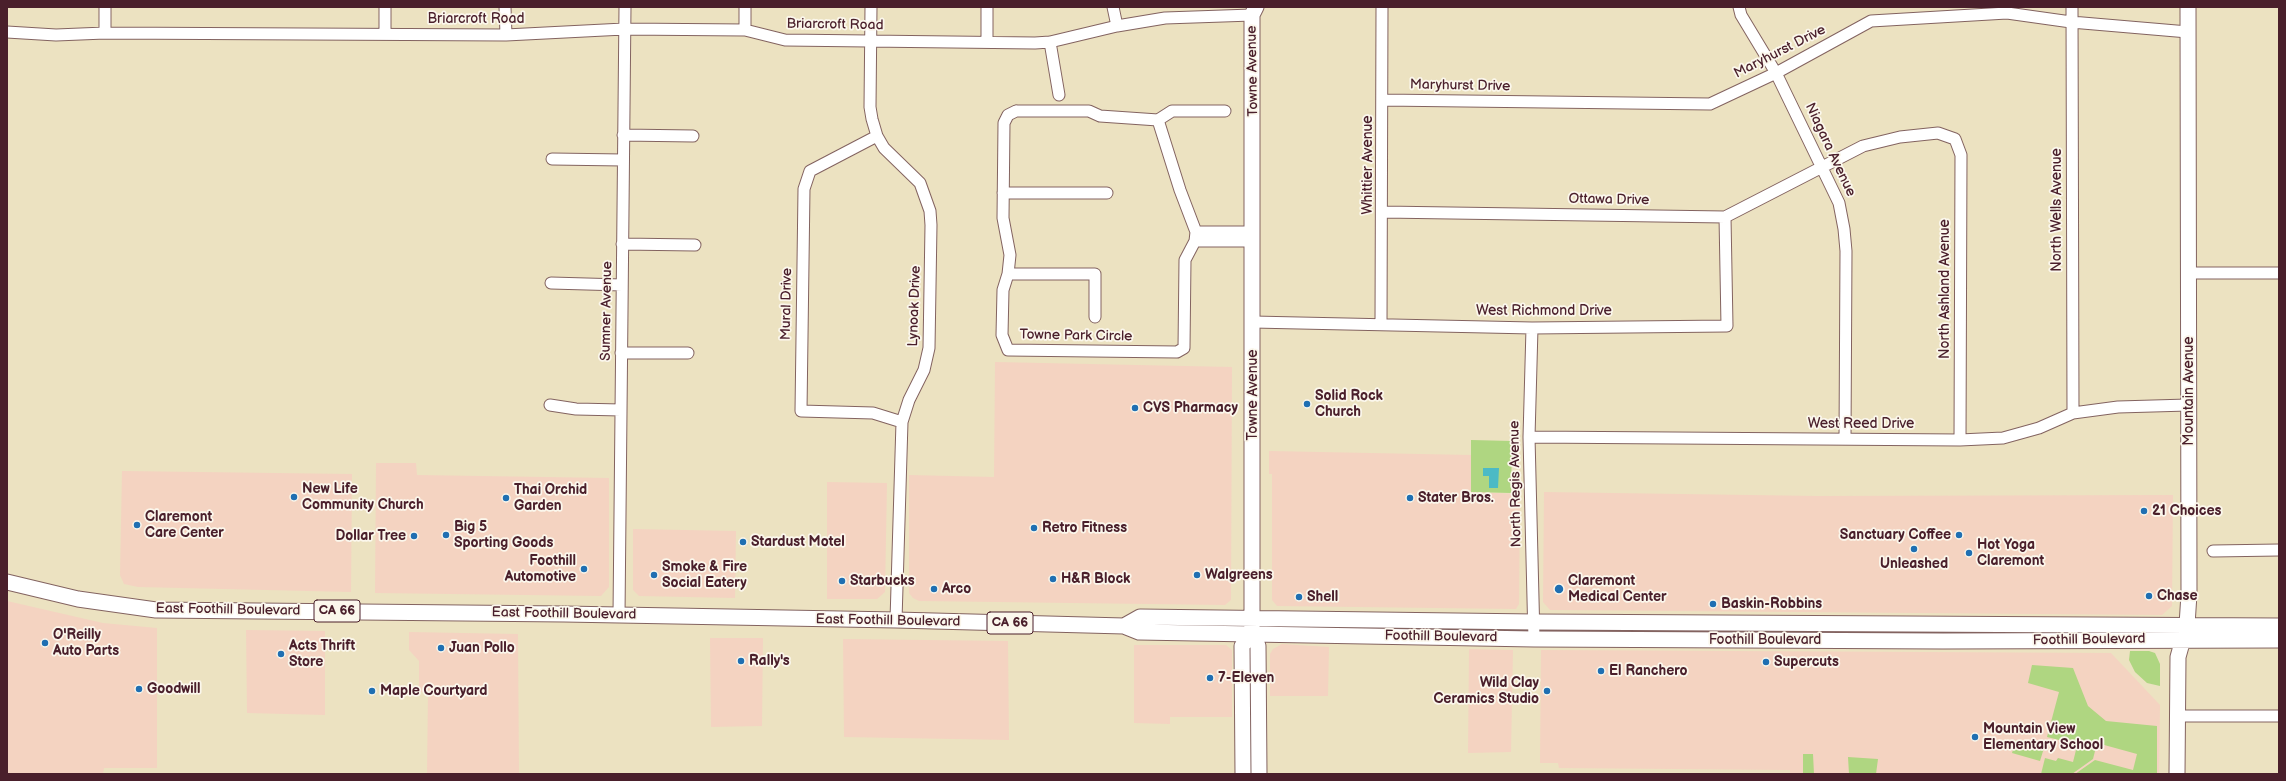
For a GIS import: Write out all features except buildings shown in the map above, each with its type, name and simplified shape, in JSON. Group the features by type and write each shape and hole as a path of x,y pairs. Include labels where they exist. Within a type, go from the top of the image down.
{"main road":[{"name":"Mountain Avenue","path":"2177,774 2178,657 2187,626 2189,594 2188,7"},
{"name":"Towne Avenue","path":"1252,10 1252,626 1258,646 1259,774"},
{"name":"East Foothill Boulevard","path":"7,582 78,599 156,610 619,615 1124,626 1140,617 1252,626"},
{"name":"Foothill Boulevard","path":"1252,626 1535,622 2279,626"},
{"name":"Foothill Boulevard","path":"1252,626 1534,640 1943,642 2279,640"},
{"path":"1243,774 1242,646 1252,626"}],"street":[{"path":"104,7 105,33"},
{"path":"385,7 385,34"},
{"path":"506,7 506,35"},
{"name":"Sumner Avenue","path":"619,615 624,7"},
{"path":"745,7 745,30"},
{"name":"Lynoak Drive","path":"871,7 870,108 877,136 892,158 920,183 930,211 929,348 924,370 909,400 902,422 896,620"},
{"path":"987,7 987,42"},
{"path":"1113,7 1117,26"},
{"name":"Whittier Avenue","path":"1381,324 1383,212 1382,7"},
{"name":"Niagara Avenue","path":"1739,7 1741,15 1776,73 1839,203 1844,230 1845,439"},
{"name":"North Wells Avenue","path":"2072,7 2073,413"},
{"name":"Briarcroft Road","path":"7,32 56,36 105,33 506,35 624,29 745,30 785,40 1050,42 1117,26 1181,16 1252,10"},
{"name":"Maryhurst Drive","path":"1383,100 1710,104 1776,73 1870,22 2007,13 2071,22 2188,32"},
{"path":"1050,42 1059,95"},
{"name":"Towne Park Circle","path":"1158,120 1100,116 1089,111 1016,111 1008,115 1004,123 1002,218 1010,255 1008,274 1003,290 1002,335 1008,350 1177,352 1184,348 1185,260 1196,237"},
{"path":"1225,111 1172,111 1158,120 1196,237 1253,236"},
{"name":"Ottawa Drive","path":"1383,212 1725,217 1823,168 1863,146 1900,137 1938,133 1955,139"},
{"path":"623,135 693,136"},
{"name":"Mural Drive","path":"877,136 810,171 804,188 801,411 873,413 902,422"},
{"name":"North Ashland Avenue","path":"1955,139 1961,156 1960,440"},
{"path":"552,159 623,160"},
{"path":"1003,192 1107,193"},
{"name":"West Richmond Drive","path":"1253,322 1532,328 1727,326 1725,217"},
{"path":"622,244 695,245"},
{"path":"2189,273 2279,273"},
{"path":"1008,274 1095,274 1095,317"},
{"path":"551,283 622,285"},
{"name":"North Regis Avenue","path":"1532,328 1529,438 1535,622 1534,640"},
{"path":"621,353 688,353"},
{"path":"550,405 576,409 621,410"},
{"name":"West Reed Drive","path":"1529,438 1960,440 2003,438 2039,428 2073,413 2118,407 2188,405"},
{"path":"2214,551 2279,550"},
{"path":"2177,716 2279,716"}],"shaded area":[{"path":"995,362 1232,367 1231,600 1225,605 919,601 913,598 909,593 909,475 994,477"},
{"path":"1269,451 1471,455 1471,492 1520,494 1519,604 1516,609 1277,606 1272,600 1272,474 1269,474"},
{"path":"376,463 416,463 417,475 609,478 609,587 601,596 375,593"},
{"path":"122,471 352,474 351,592 138,587 124,584 120,575"},
{"path":"827,482 887,483 885,592 877,599 827,599"},
{"path":"1544,492 1818,496 2173,495 2172,606 2162,615 1550,610 1543,602"},
{"path":"633,529 736,531 735,598 639,596 633,590"},
{"path":"7,601 103,623 157,628 157,768 104,768 103,774 7,774"},
{"path":"246,630 325,631 325,715 247,713"},
{"path":"409,632 518,634 519,774 427,774 428,692 419,692 419,661 409,650"},
{"path":"710,638 763,638 762,726 711,727"},
{"path":"843,639 1008,641 1009,740 844,737"},
{"path":"1282,644 1329,647 1328,696 1270,696 1270,654 1273,649"},
{"path":"1134,645 1226,645 1232,650 1232,717 1170,717 1170,724 1134,723"},
{"path":"1469,649 1513,650 1511,752 1468,753"},
{"path":"1541,650 2111,653 2160,705 2159,774 1790,774 1790,770 1559,768 1558,763 1540,763"}],"green space":[{"path":"1471,440 1512,441 1511,493 1471,492"},
{"path":"2130,651 2149,651 2155,653 2160,664 2160,686 2147,683 2135,672 2129,660"},
{"path":"2032,665 2073,668 2088,706 2106,721 2157,726 2157,774 2075,774 2095,760 2133,770 2137,754 2097,743 2093,759 2072,774 2041,774 2045,758 2056,761 2058,758 2073,762 2076,750 2070,748 2071,743 2047,737 2059,692 2028,683"},
{"path":"2016,740 2044,748 2040,761 2012,753"},
{"path":"1803,754 1813,754 1814,774 1803,774"},
{"path":"1848,757 1878,759 1876,774 1849,774"}],"water":[{"path":"1483,468 1499,468 1498,488 1489,488 1489,476 1483,476"}],"place":[{"name":"Solid Rock Church","path":"1307,404"},
{"name":"CVS Pharmacy","path":"1135,408"},
{"name":"New Life Community Church","path":"294,497"},
{"name":"Thai Orchid Garden","path":"506,498"},
{"name":"Stater Bros.","path":"1410,498"},
{"name":"21 Choices","path":"2144,511"},
{"name":"Claremont Care Center","path":"137,525"},
{"name":"Retro Fitness","path":"1034,528"},
{"name":"Big 5 Sporting Goods","path":"446,535"},
{"name":"Sanctuary Coffee","path":"1959,535"},
{"name":"Dollar Tree","path":"414,536"},
{"name":"Stardust Motel","path":"743,542"},
{"name":"Unleashed","path":"1914,549"},
{"name":"Hot Yoga Claremont","path":"1969,553"},
{"name":"Foothill Automotive","path":"584,569"},
{"name":"Smoke & Fire Social Eatery","path":"654,575"},
{"name":"Walgreens","path":"1197,575"},
{"name":"H&R Block","path":"1053,579"},
{"name":"Starbucks","path":"842,581"},
{"name":"Arco","path":"934,589"},
{"name":"Claremont Medical Center","path":"1559,589"},
{"name":"Chase","path":"2149,596"},
{"name":"Shell","path":"1299,597"},
{"name":"Baskin-Robbins","path":"1713,604"},
{"name":"O'Reilly Auto Parts","path":"45,643"},
{"name":"Juan Pollo","path":"441,648"},
{"name":"Acts Thrift Store","path":"281,654"},
{"name":"Rally's","path":"741,661"},
{"name":"Supercuts","path":"1766,662"},
{"name":"El Ranchero","path":"1601,671"},
{"name":"7-Eleven","path":"1210,678"},
{"name":"Goodwill","path":"139,689"},
{"name":"Maple Courtyard","path":"372,691"},
{"name":"Wild Clay Ceramics Studio","path":"1547,691"},
{"name":"Mountain View Elementary School","path":"1975,737"}]}
